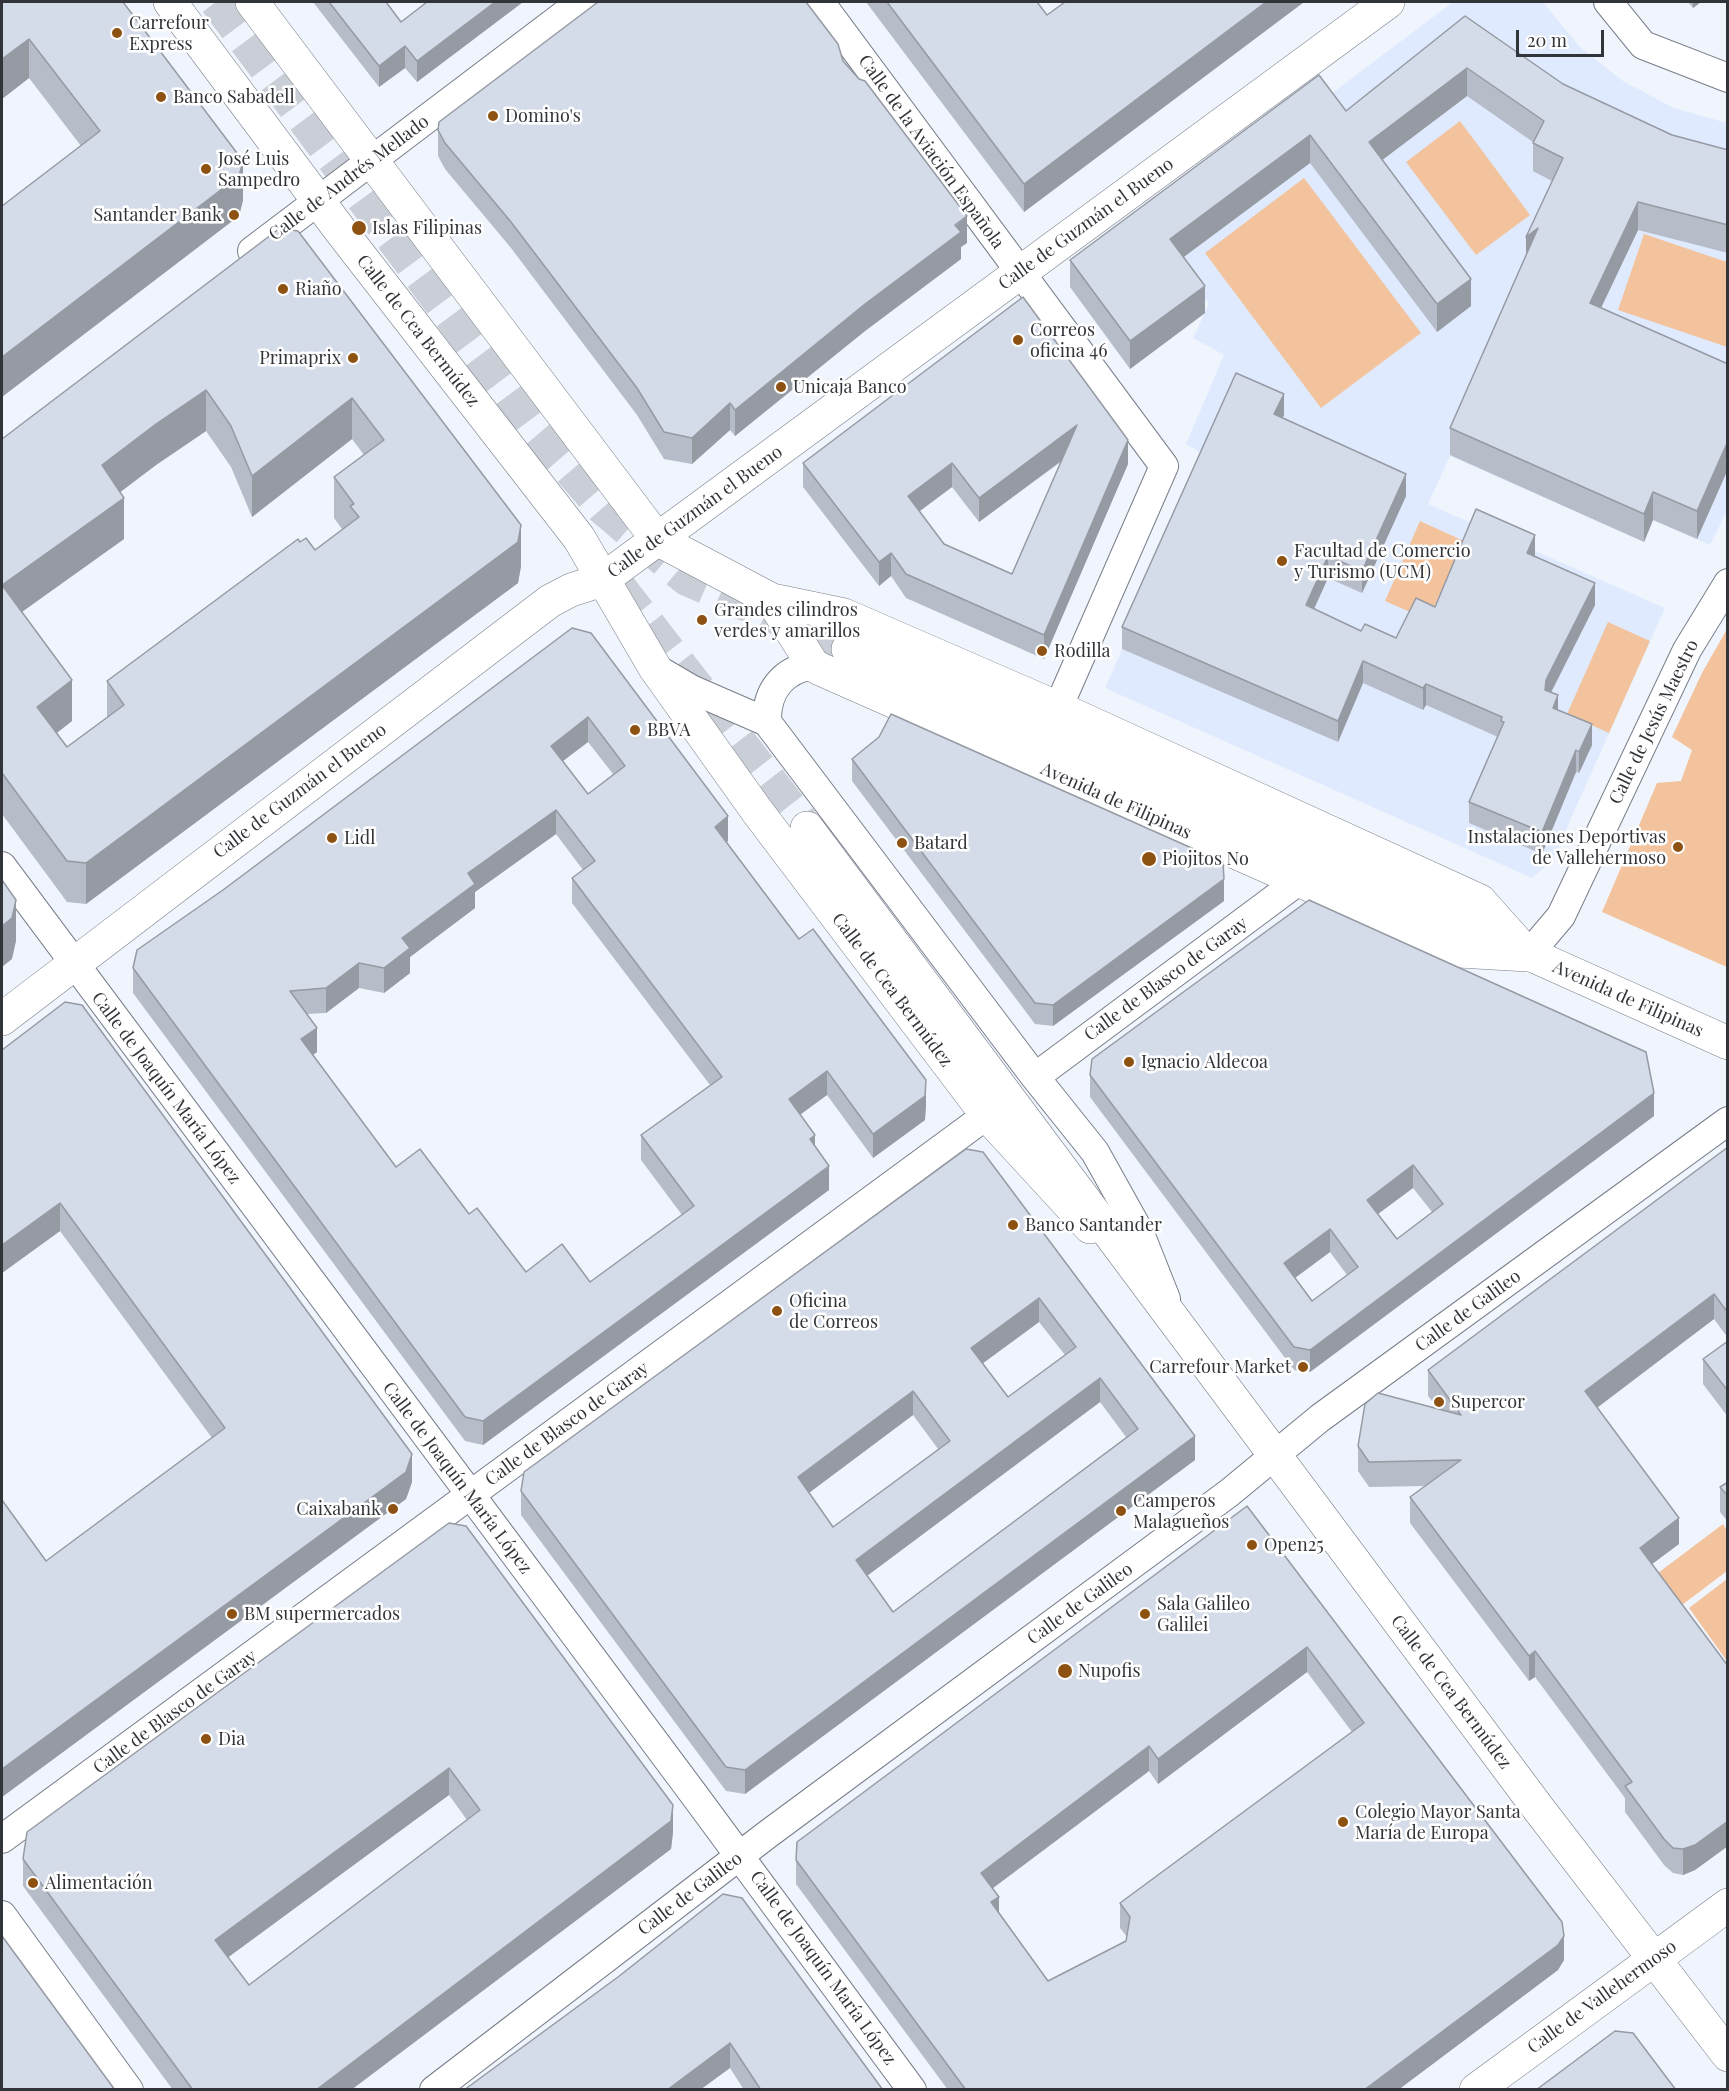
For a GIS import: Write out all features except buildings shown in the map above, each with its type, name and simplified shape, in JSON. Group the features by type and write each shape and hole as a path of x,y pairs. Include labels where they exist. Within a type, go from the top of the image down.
{"street":[{"name":"Calle de Cea Bermúdez","path":"170,2 318,201 579,538 655,668 752,804 987,1115 1153,1294"},
{"path":"252,2 657,539"},
{"name":"Calle de Andrés Mellado","path":"231,267 581,2"},
{"name":"Calle de la Aviación Española","path":"820,2 1164,466 1058,708"},
{"name":"Calle de Guzmán el Bueno","path":"2,1019 550,601 571,590 602,580 1388,2"},
{"path":"1608,2 1643,45 1728,78"},
{"name":"Avenida de Filipinas","path":"657,539 772,600 844,615 1058,708 1480,901 1528,955"},
{"name":"Calle de Jesús Maestro","path":"1528,955 1561,916 1687,650 1728,584"},
{"name":"Avenida de Filipinas","path":"772,600 813,665 1297,882 1459,951 1528,955"},
{"name":"Avenida de Filipinas","path":"848,649 1728,1043"},
{"path":"768,722 767,708 775,686 798,668 813,665"},
{"name":"Calle de Cea Bermúdez","path":"655,668 691,689 768,722 1035,1077 1095,1152 1139,1231 1177,1327"},
{"name":"Calle de Cea Bermúdez","path":"807,828 1083,1195 1177,1327 1728,2055"},
{"name":"Calle de Joaquín María López","path":"2,866 740,1855 912,2090"},
{"name":"Calle de Blasco de Garay","path":"1035,1077 1297,882"},
{"name":"Calle de Blasco de Garay","path":"2,1839 987,1115"},
{"name":"Calle de Galileo","path":"434,2090 740,1855 1276,1457 1320,1418 1728,1121"},
{"name":"Calle de Vallehermoso","path":"1476,2090 1728,1905"},
{"path":"2,1915 129,2090"}],"shaded area":[{"path":"1453,2 1543,2 1579,46 1623,81 1674,108 1727,123 1728,509 1710,545 1653,520 1644,542 1450,456 1428,504 1665,608 1552,861 1532,878 1105,688 1208,457 1186,444 1224,355 1193,338 1209,304 1177,262 1319,103"},
{"path":"1460,121 1530,215 1476,255 1406,162"},
{"path":"1304,178 1421,333 1321,408 1205,253"},
{"path":"1644,234 1727,262 1727,347 1618,310"},
{"path":"1420,521 1464,541 1428,620 1385,601"},
{"path":"1608,622 1650,641 1609,733 1567,714"},
{"name":"Instalaciones Deportivas de Vallehermoso","path":"1727,629 1727,967 1602,912 1657,783 1681,781 1692,750 1672,737 1702,673"},
{"path":"1723,1524 1727,1531 1727,1571 1682,1605 1658,1573"},
{"path":"1727,1579 1727,1661 1689,1608"}],"tunnel":[{"path":"216,2 531,425 603,509 686,579 848,649"},
{"path":"619,586 807,828"}],"place":[{"name":"Carrefour Express","path":"117,33"},
{"name":"Banco Sabadell","path":"161,97"},
{"name":"Domino's","path":"493,116"},
{"name":"José Luis Sampedro","path":"206,169"},
{"name":"Santander Bank","path":"234,215"},
{"name":"Islas Filipinas","path":"359,228"},
{"name":"Riaño","path":"283,289"},
{"name":"Correos oficina 46","path":"1018,340"},
{"name":"Primaprix","path":"353,358"},
{"name":"Unicaja Banco","path":"781,387"},
{"name":"Facultad de Comercio y Turismo (UCM)","path":"1282,561"},
{"name":"Grandes cilindros verdes y amarillos","path":"702,620"},
{"name":"Rodilla","path":"1042,651"},
{"name":"BBVA","path":"635,730"},
{"name":"Lidl","path":"332,838"},
{"name":"Batard","path":"902,843"},
{"name":"Instalaciones Deportivas de Vallehermoso","path":"1678,847"},
{"name":"Piojitos No","path":"1149,859"},
{"name":"Ignacio Aldecoa","path":"1129,1062"},
{"name":"Banco Santander","path":"1013,1225"},
{"name":"Oficina de Correos","path":"777,1311"},
{"name":"Carrefour Market","path":"1303,1367"},
{"name":"Supercor","path":"1439,1402"},
{"name":"Caixabank","path":"393,1509"},
{"name":"Camperos Malagueños","path":"1121,1511"},
{"name":"Open25","path":"1252,1545"},
{"name":"BM supermercados","path":"232,1614"},
{"name":"Sala Galileo Galilei","path":"1145,1614"},
{"name":"Nupofis","path":"1065,1671"},
{"name":"Dia","path":"206,1739"},
{"name":"Colegio Mayor Santa María de Europa","path":"1343,1822"},
{"name":"Alimentación","path":"33,1883"}]}
